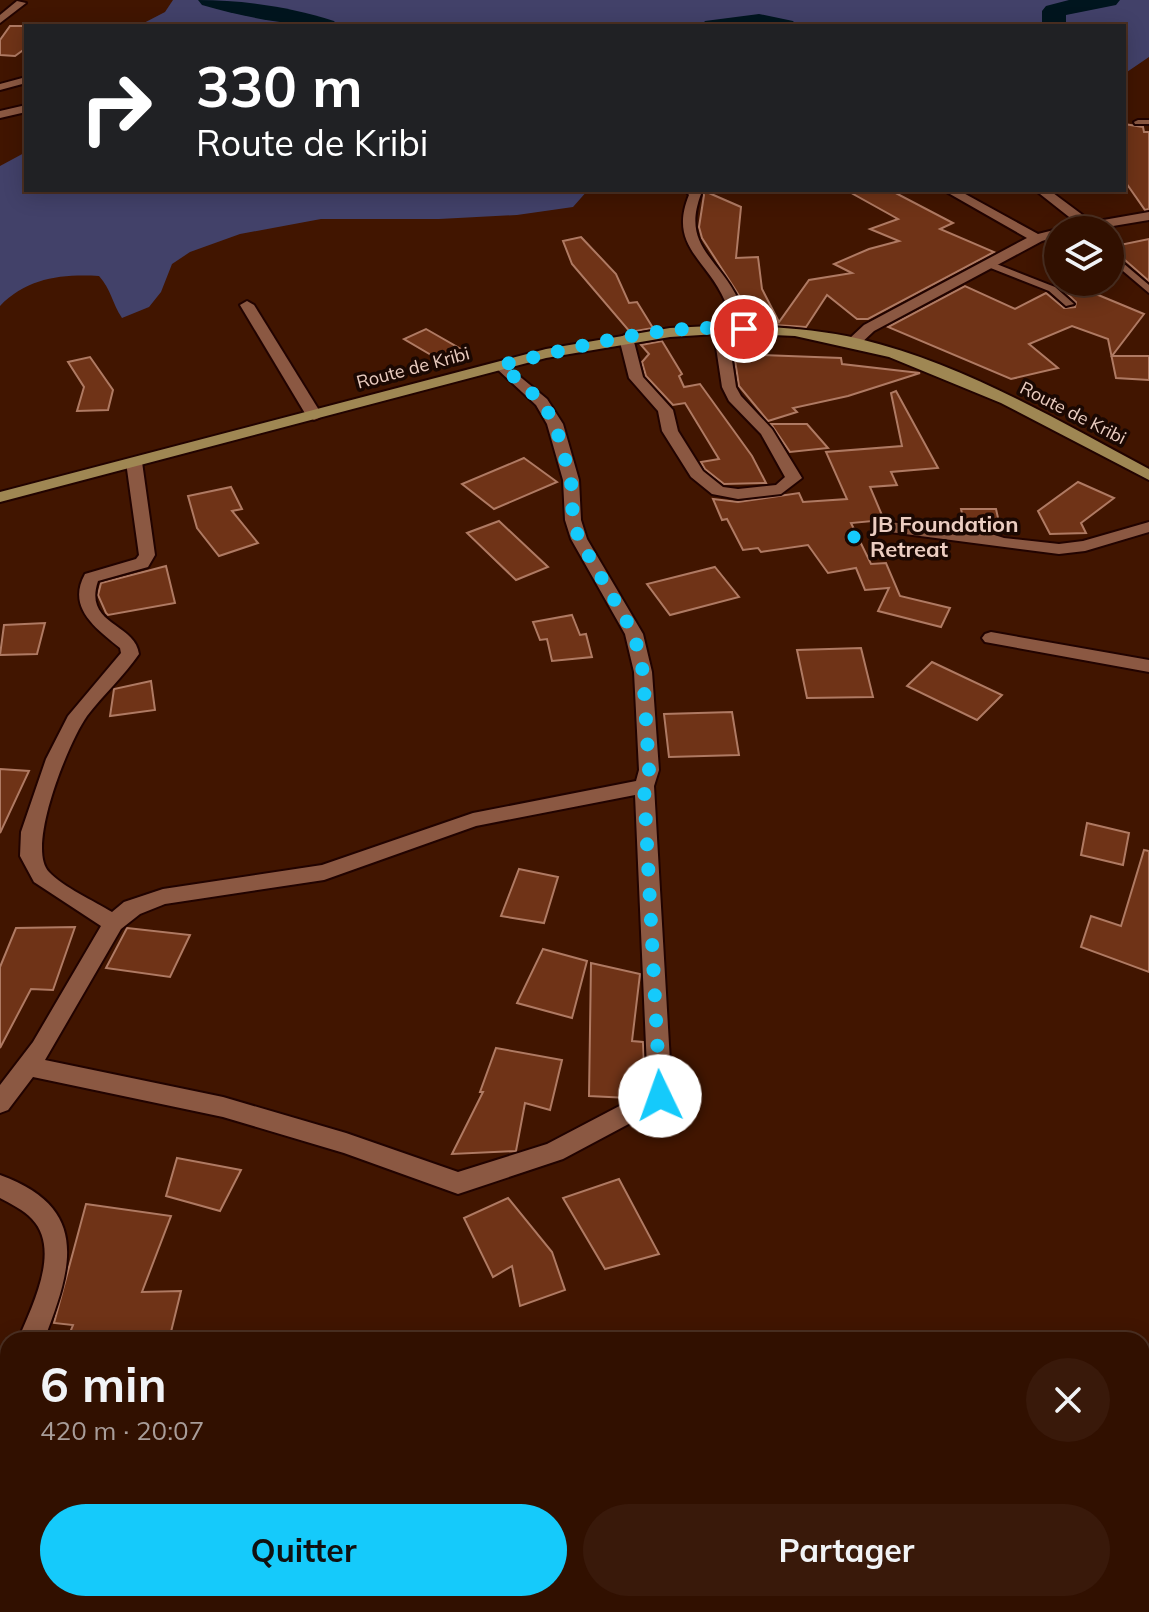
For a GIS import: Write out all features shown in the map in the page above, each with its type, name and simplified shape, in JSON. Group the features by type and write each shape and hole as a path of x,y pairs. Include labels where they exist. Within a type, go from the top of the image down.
{"main road":[{"name":"Route de Kribi","path":"0,497 501,365 626,338 720,327 854,342 900,354 961,379 1149,475"}],"street":[{"path":"0,20 21,3"},
{"path":"0,87 24,81"},
{"path":"0,115 24,109"},
{"path":"626,338 636,378 665,410 670,431 697,474 718,491 738,494 781,489 794,478 767,432 734,398 729,387 720,327 732,301 685,227 686,211 695,194 693,192"},
{"path":"957,192 970,195 1037,238"},
{"path":"1043,192 1066,216"},
{"path":"1124,221 1146,217"},
{"path":"854,342 869,328 1044,236"},
{"path":"247,305 314,415"},
{"path":"27,1066 223,1107 346,1143 458,1183 554,1152 660,1096 644,786 649,770 643,672 634,634 579,539 573,520 571,480 555,424 542,402 501,365"},
{"path":"113,923 41,877 30,856 31,832 56,759 77,716 130,654 129,646 93,618 87,606 87,595 91,578 142,563 147,555 134,462"},
{"path":"888,527 985,537 1001,543 1059,549 1085,546 1149,527"},
{"path":"991,638 1149,666"},
{"path":"0,1103 27,1066 113,923 132,908 163,897 324,872 473,820 644,786"},
{"path":"0,1186 44,1214 55,1241 54,1278 34,1332"}],"lane":[{"path":"1138,122 1149,122"},
{"path":"991,265 1052,289 1069,304"},
{"path":"1124,268 1149,290"}],"shaded area":[{"path":"173,0 1149,0 1149,57 1126,73 1126,24 142,24 165,12"},
{"path":"24,153 24,192 586,192 573,207 517,215 439,219 321,219 240,234 190,252 172,264 161,292 149,307 122,318 99,276 45,280 22,289 0,306 0,166"}],"building":[{"path":"10,26 24,26 24,49 15,56 0,55 0,40"},
{"path":"1126,124 1143,127 1144,132 1149,132 1149,209 1145,210 1126,183"},
{"path":"703,192 707,192 741,207 736,258 758,257 762,289 779,322 809,280 852,273 834,264 869,249 899,241 870,229 898,219 850,192 894,192 953,223 940,229 994,252 868,319 857,319 827,295 806,327 744,323 742,300 702,238 699,227"},
{"path":"581,237 616,274 629,303 637,302 653,328 630,332 572,264 563,241"},
{"path":"1149,239 1149,281 1124,259 1124,244"},
{"path":"965,286 1015,309 1044,294 1064,308 1075,307 1076,302 1070,296 1101,296 1144,314 1112,356 1149,356 1149,380 1116,378 1108,339 1072,326 1029,344 1058,368 1011,379 888,327"},
{"path":"426,329 466,352 443,362 404,339"},
{"path":"662,341 682,374 679,376 684,387 700,384 752,456 766,483 724,484 705,469 701,462 719,459 685,403 673,405 646,376 642,362 649,354 641,345"},
{"path":"734,354 841,358 842,364 920,373 848,396 793,408 797,412 768,421 739,386"},
{"path":"90,357 113,390 108,410 77,411 84,387 68,362"},
{"path":"896,391 938,468 891,472 897,485 870,487 884,520 851,523 871,564 886,563 900,596 950,608 941,627 878,611 889,588 865,590 856,568 828,573 808,545 761,552 758,548 743,550 727,519 722,520 713,499 738,502 799,493 803,502 847,499 826,452 902,446 891,393"},
{"path":"771,424 807,424 828,448 790,452"},
{"path":"524,458 557,482 494,509 462,484"},
{"path":"1078,482 1114,498 1081,523 1086,533 1050,534 1038,511"},
{"path":"231,487 242,509 232,511 258,543 219,556 197,528 188,496"},
{"path":"961,509 996,509 1001,531 965,527"},
{"path":"499,521 548,567 516,580 467,533"},
{"path":"166,566 175,603 106,613 98,595 101,583"},
{"path":"715,567 739,597 670,615 647,584"},
{"path":"572,615 580,635 586,634 592,657 552,661 547,639 540,640 533,622"},
{"path":"45,623 37,654 0,655 4,625"},
{"path":"861,648 873,697 807,698 797,650"},
{"path":"932,662 1002,695 977,720 907,686"},
{"path":"151,681 155,710 110,716 114,689"},
{"path":"732,712 739,755 669,757 664,714"},
{"path":"0,769 29,771 0,833"},
{"path":"1087,823 1129,833 1123,865 1081,855"},
{"path":"1144,850 1149,851 1149,972 1081,947 1091,916 1121,926"},
{"path":"519,869 558,877 544,923 501,916"},
{"path":"75,927 53,990 31,989 0,1048 0,967 16,928"},
{"path":"127,928 190,935 170,977 106,968"},
{"path":"543,949 587,961 572,1018 517,1003"},
{"path":"591,963 640,974 632,1041 643,1042 645,1089 629,1098 589,1096"},
{"path":"496,1048 562,1060 550,1110 525,1103 516,1151 452,1154 483,1092 480,1092"},
{"path":"177,1158 241,1170 220,1211 166,1196"},
{"path":"619,1179 659,1254 605,1269 563,1198"},
{"path":"508,1198 552,1252 565,1290 520,1306 512,1266 493,1277 464,1218"},
{"path":"86,1204 171,1216 142,1292 181,1291 171,1332 70,1332 73,1325 54,1323"}],"waterway":[{"path":"210,0 254,13 294,16 320,24"},
{"path":"1054,24 1054,11 1058,9 1108,0"},
{"path":"731,24 759,21 775,24"}],"place":[{"name":"JB Foundation Retreat","path":"854,537"}],"route":[{"path":"660,1096 644,786 649,770 643,672 634,634 579,539 573,520 571,480 555,424 542,402 501,365 649,333 720,327 744,329"}]}
